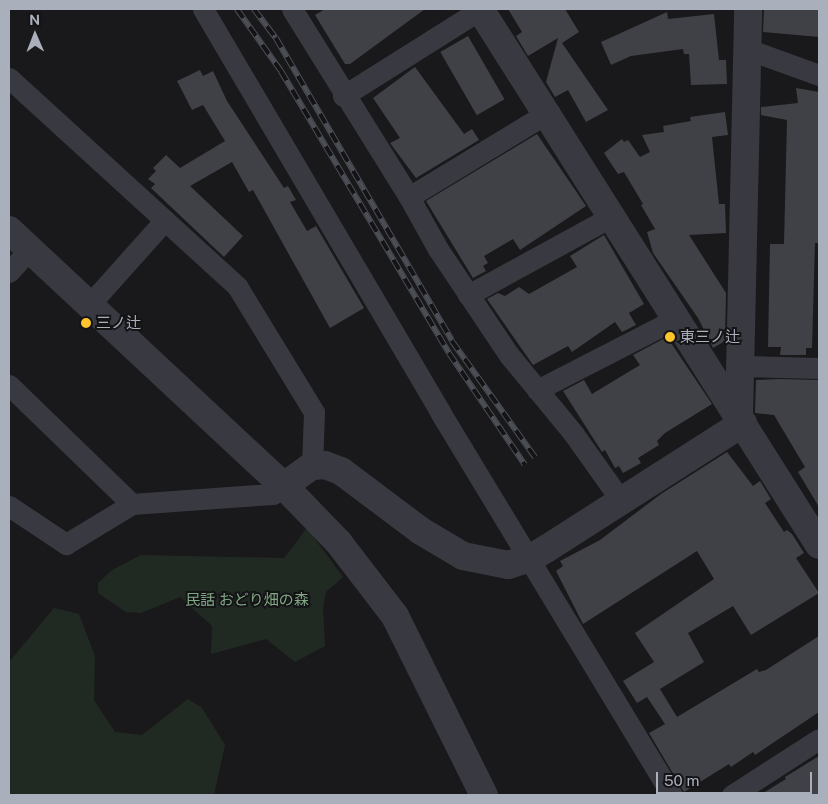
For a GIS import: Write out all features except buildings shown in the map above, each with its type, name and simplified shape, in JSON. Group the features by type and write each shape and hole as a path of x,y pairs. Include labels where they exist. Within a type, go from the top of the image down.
{"street":[{"path":"203,9 440,412 531,558 672,795"},
{"path":"292,9 343,96 409,197 438,249 468,294 622,502"},
{"path":"343,96 481,9 548,112 819,545"},
{"path":"741,420 740,366 748,9"},
{"path":"747,50 819,75"},
{"path":"9,78 237,286 314,412 312,466"},
{"path":"409,197 548,112"},
{"path":"468,294 612,216"},
{"path":"89,305 165,220"},
{"path":"9,230 284,486 339,543 395,616 484,795"},
{"path":"9,272 29,250"},
{"path":"538,390 676,318"},
{"path":"740,366 819,368"},
{"path":"9,385 132,504"},
{"path":"9,506 66,544 132,504 273,494 312,466 325,465 341,471 421,531 463,556 508,565 531,558 622,502 741,420"},
{"path":"732,795 819,739"}],"green space":[{"name":"民話 おどり畑の森","path":"307,528 343,577 326,592 323,608 325,646 295,662 266,639 211,654 212,626 180,597 141,613 126,612 98,593 98,583 112,570 141,555 284,558"},
{"path":"54,608 79,614 95,656 94,700 115,732 142,735 188,699 202,708 225,745 214,795 9,795 9,662"}],"railway":[{"path":"237,9 281,71 449,353 525,465"},
{"path":"254,9 276,38 452,341 535,457"}],"place":[{"name":"三ノ辻","path":"86,323"},
{"name":"東三ノ辻","path":"670,337"}]}
